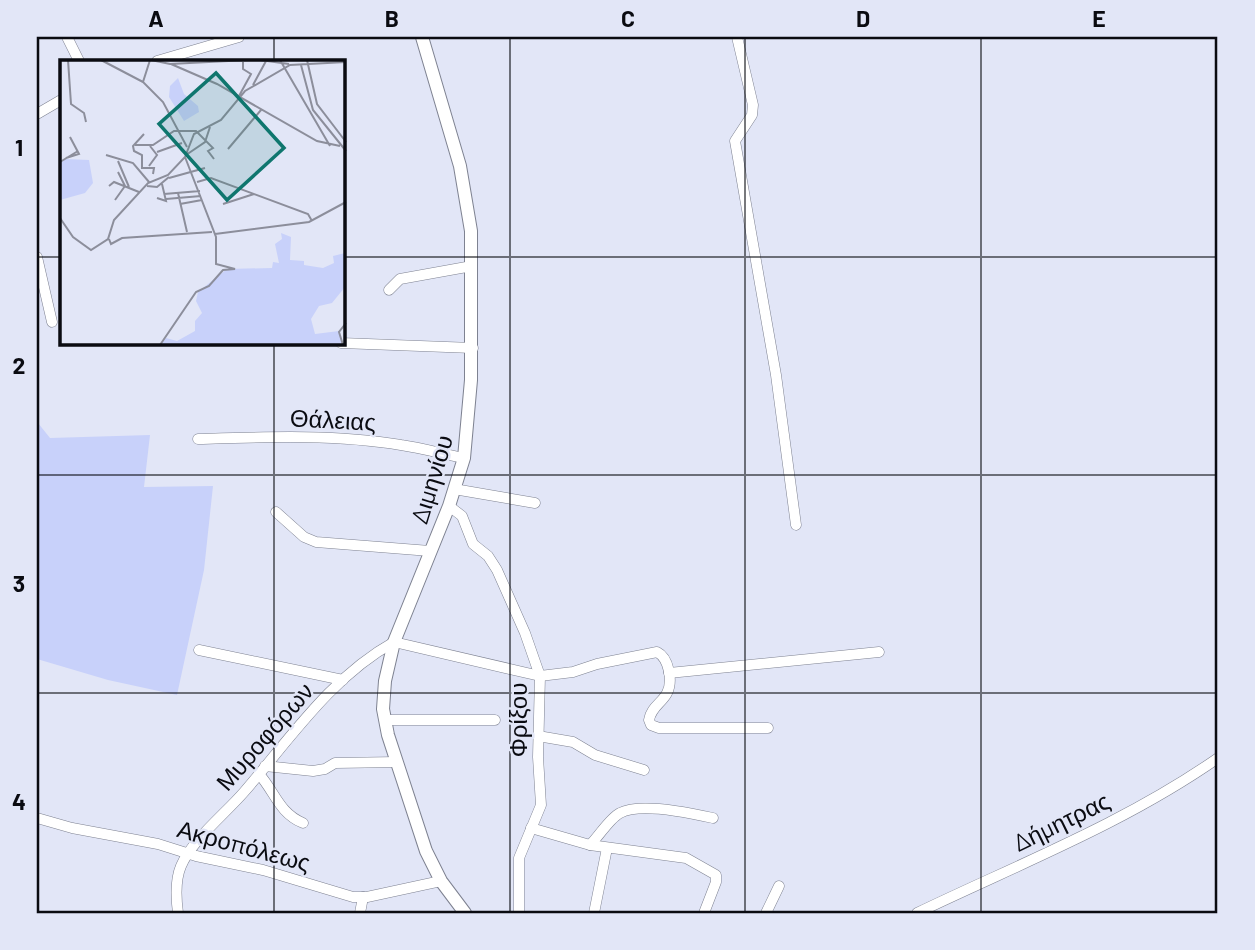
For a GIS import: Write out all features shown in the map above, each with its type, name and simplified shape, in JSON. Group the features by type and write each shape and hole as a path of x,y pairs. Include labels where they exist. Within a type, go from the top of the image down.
{"main road":[{"name":"Διμηνίου","path":"422,37 460,166 471,231 473,348 464,458 449,506 394,642 383,700 384,720 426,851 441,881 465,913"}],"street":[{"path":"67,37 78,60"},
{"path":"160,60 239,37"},
{"path":"737,37 754,105 750,119 735,141 776,375 796,526"},
{"path":"37,114 60,101"},
{"path":"37,257 52,323"},
{"path":"389,290 401,279 472,266"},
{"path":"345,344 473,348"},
{"name":"Θάλειας","path":"198,439 265,437 347,441 400,445 464,458"},
{"path":"454,489 535,503"},
{"name":"Φρίξου","path":"449,506 460,513 473,544 488,556 498,570 540,676 538,736 541,805 521,848 517,864 519,913"},
{"path":"276,512 295,530 316,541 430,551"},
{"path":"394,642 540,676 573,672 653,652 664,656 669,673 666,694 650,713 649,720 653,726 768,728"},
{"name":"Μυροφόρων","path":"178,913 178,879 188,854 310,713 343,680 394,642"},
{"path":"199,650 343,680"},
{"path":"669,673 879,652"},
{"path":"384,720 495,720"},
{"path":"538,736 573,743 595,755 644,770"},
{"name":"Δήμητρας","path":"917,913 1089,833 1168,790 1218,758"},
{"path":"303,823 282,810 262,770 313,771 325,769 335,763 397,762"},
{"path":"590,845 614,818 624,811 671,809 713,818"},
{"name":"Ακροπόλεως","path":"37,818 263,870 353,897 441,881"},
{"path":"531,828 590,845 686,858 713,873 716,882 704,913"},
{"path":"594,913 607,848"},
{"path":"766,913 779,886"},
{"path":"360,913 363,897"}],"shaded area":[{"path":"38,423 50,438 150,435 144,487 213,486 204,570 177,695 108,680 37,659"}]}
